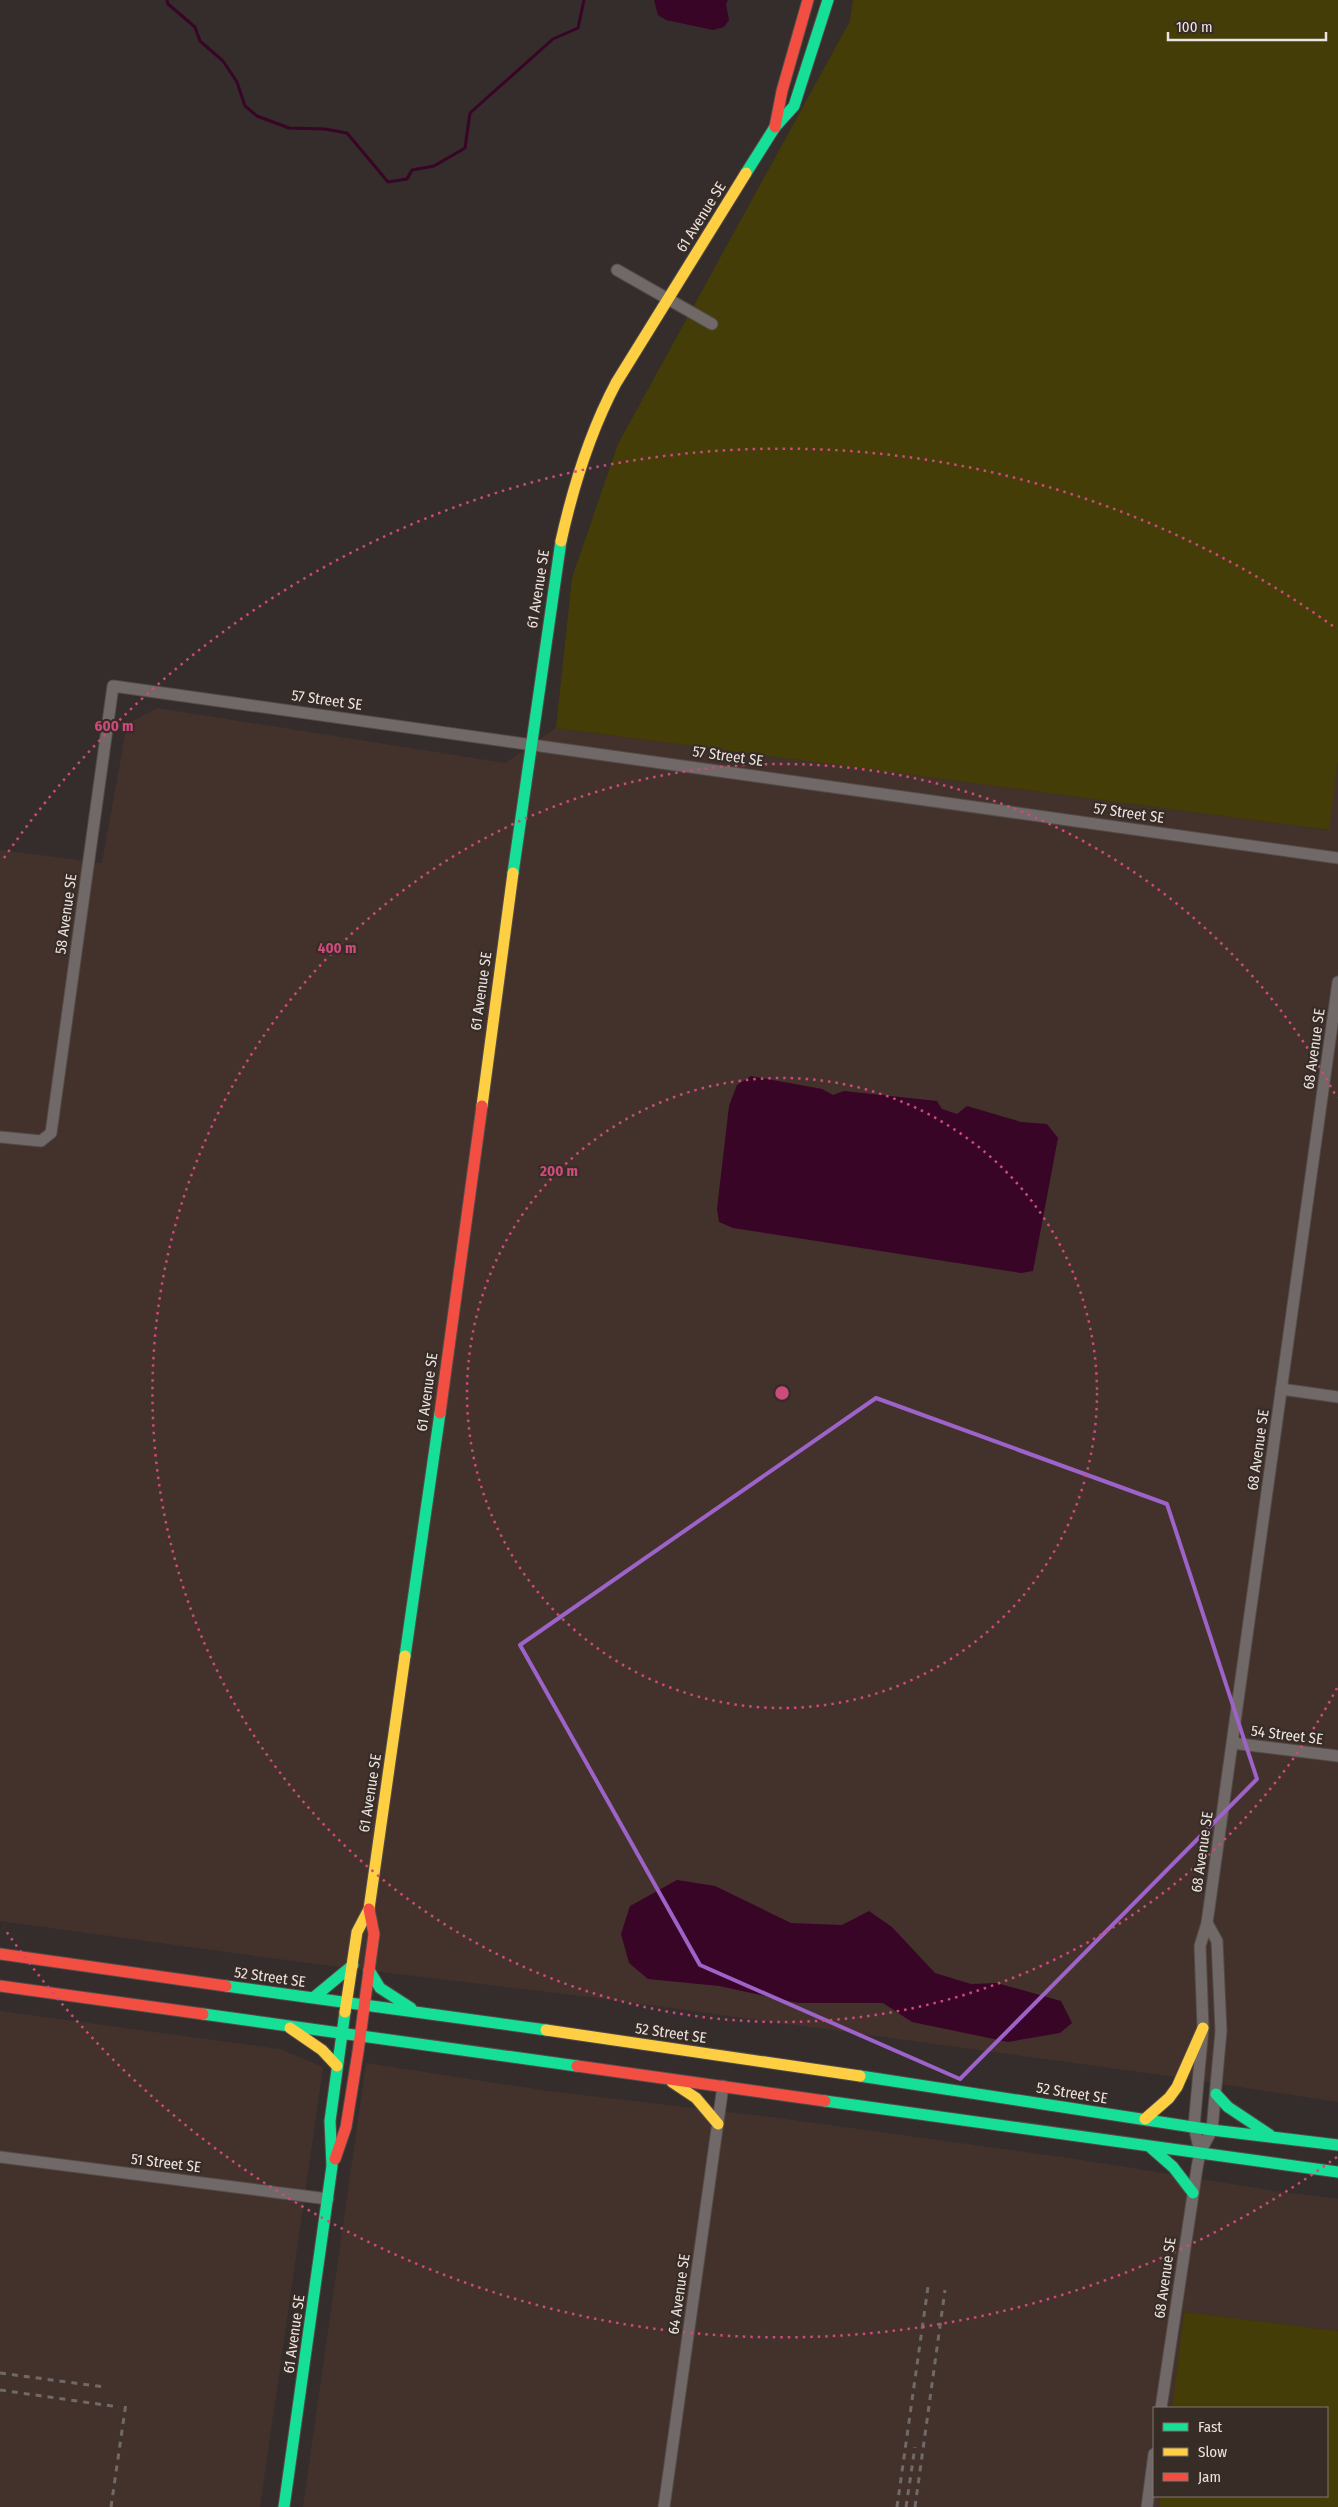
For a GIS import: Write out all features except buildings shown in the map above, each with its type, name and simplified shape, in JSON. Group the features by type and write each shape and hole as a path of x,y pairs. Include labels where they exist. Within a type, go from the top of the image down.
{"main road":[{"name":"61 Avenue SE","path":"775,127 782,91 808,0"},
{"name":"61 Avenue SE","path":"284,2507 332,2166 330,2121 337,2066 357,1932 369,1909 449,1351 530,744 559,549 569,504 600,413 667,300 775,127 794,106 828,0"},
{"name":"61 Avenue SE","path":"332,2166 346,2127 360,2036 374,1934 369,1909"},
{"name":"52 Street SE","path":"0,1954 729,2056 1212,2130 1338,2145"},
{"path":"312,1998 353,1965"},
{"path":"369,1970 380,1988 419,2013"},
{"path":"0,1986 1338,2172"},
{"path":"288,2027 322,2050 337,2066"},
{"path":"1145,2119 1169,2098 1177,2087 1203,2028"},
{"path":"668,2079 696,2098 718,2124"},
{"path":"1216,2094 1229,2111 1260,2127 1272,2137"},
{"path":"1149,2146 1173,2166 1193,2193"}],"street":[{"path":"617,270 712,324"},
{"name":"57 Street SE","path":"113,686 1338,858"},
{"name":"58 Avenue SE","path":"0,1137 42,1141 51,1133 113,686"},
{"name":"68 Avenue SE","path":"1200,2152 1194,2126 1203,2028 1200,1946 1207,1923 1338,982"},
{"path":"1281,1389 1338,1397"},
{"name":"54 Street SE","path":"1232,1743 1338,1756"},
{"name":"68 Avenue SE","path":"1161,2407 1200,2152 1212,2130 1216,2094 1221,2031 1220,1994 1216,1941 1207,1923"},
{"name":"64 Avenue SE","path":"664,2507 723,2086"},
{"name":"51 Street SE","path":"0,2157 328,2199"},
{"path":"1146,2507 1153,2461"}],"highlighted area":[{"path":"876,1398 1167,1504 1257,1779 960,2079 700,1965 520,1645"}],"shaded area":[{"path":"654,0 728,0 726,4 729,20 724,27 713,30 666,20 658,15"},
{"path":"853,0 1338,0 1338,762 1329,830 556,728 572,578 618,444 850,21"},
{"path":"157,708 505,763 556,728 1328,830 1338,762 1338,2102 1162,2075 590,1997 315,1964 0,1921 0,850 102,863 127,724"},
{"path":"751,1076 822,1089 833,1095 844,1091 937,1101 942,1109 957,1114 967,1106 1021,1122 1047,1124 1058,1138 1033,1271 1021,1273 733,1228 719,1222 717,1209 729,1106 737,1085"},
{"path":"677,1880 715,1886 791,1923 842,1925 869,1911 892,1927 935,1973 971,1984 997,1983 1061,2001 1072,2023 1060,2033 1008,2042 912,2022 883,2003 798,2003 719,1986 648,1979 629,1963 621,1934 630,1906"},
{"path":"0,2011 280,2049 323,2067 260,2507 0,2507"},
{"path":"366,2063 548,2091 771,2117 1069,2158 1338,2199 1338,2331 1184,2312 1172,2407 1153,2407 1153,2497 1160,2497 1159,2507 303,2507"},
{"path":"1184,2312 1338,2331 1338,2507 1159,2507 1160,2497 1328,2497 1328,2407 1172,2407"}],"waterway":[{"path":"167,0 168,4 195,27 200,41 223,61 237,82 245,106 257,116 289,128 325,129 347,133 388,182 407,179 412,170 434,166 465,148 470,113 553,39 578,28 584,0"}],"railway":[{"path":"897,2507 928,2287"},
{"path":"915,2507 945,2290"},
{"path":"0,2373 104,2387"},
{"path":"0,2390 119,2407"},
{"path":"111,2507 126,2403"},
{"path":"906,2507 915,2447"}],"traffic: fast":[{"path":"746,173 775,127 794,106 828,0"},
{"path":"513,873 561,541"},
{"path":"405,1656 440,1413"},
{"path":"313,1998 353,1965"},
{"path":"369,1970 380,1988 411,2008"},
{"path":"226,1986 546,2030"},
{"path":"284,2507 332,2166 330,2121 345,2012"},
{"path":"203,2014 577,2066"},
{"path":"860,2076 1212,2130 1338,2145"},
{"path":"1216,2094 1228,2107 1270,2135"},
{"path":"825,2101 1338,2172"},
{"path":"1149,2146 1173,2167 1193,2193"}],"traffic: slow":[{"path":"561,541 583,460 598,421 616,383 746,173"},
{"path":"482,1106 513,873"},
{"path":"345,2012 357,1932 369,1909 405,1656"},
{"path":"290,2028 322,2050 337,2066"},
{"path":"1145,2119 1169,2098 1177,2087 1203,2028"},
{"path":"546,2030 860,2076"},
{"path":"672,2082 696,2098 718,2124"}],"traffic: jam":[{"path":"775,127 782,91 808,0"},
{"path":"440,1413 482,1106"},
{"path":"335,2159 346,2127 358,2052 374,1934 369,1909"},
{"path":"0,1954 226,1986"},
{"path":"0,1986 203,2014"},
{"path":"577,2066 825,2101"}]}
